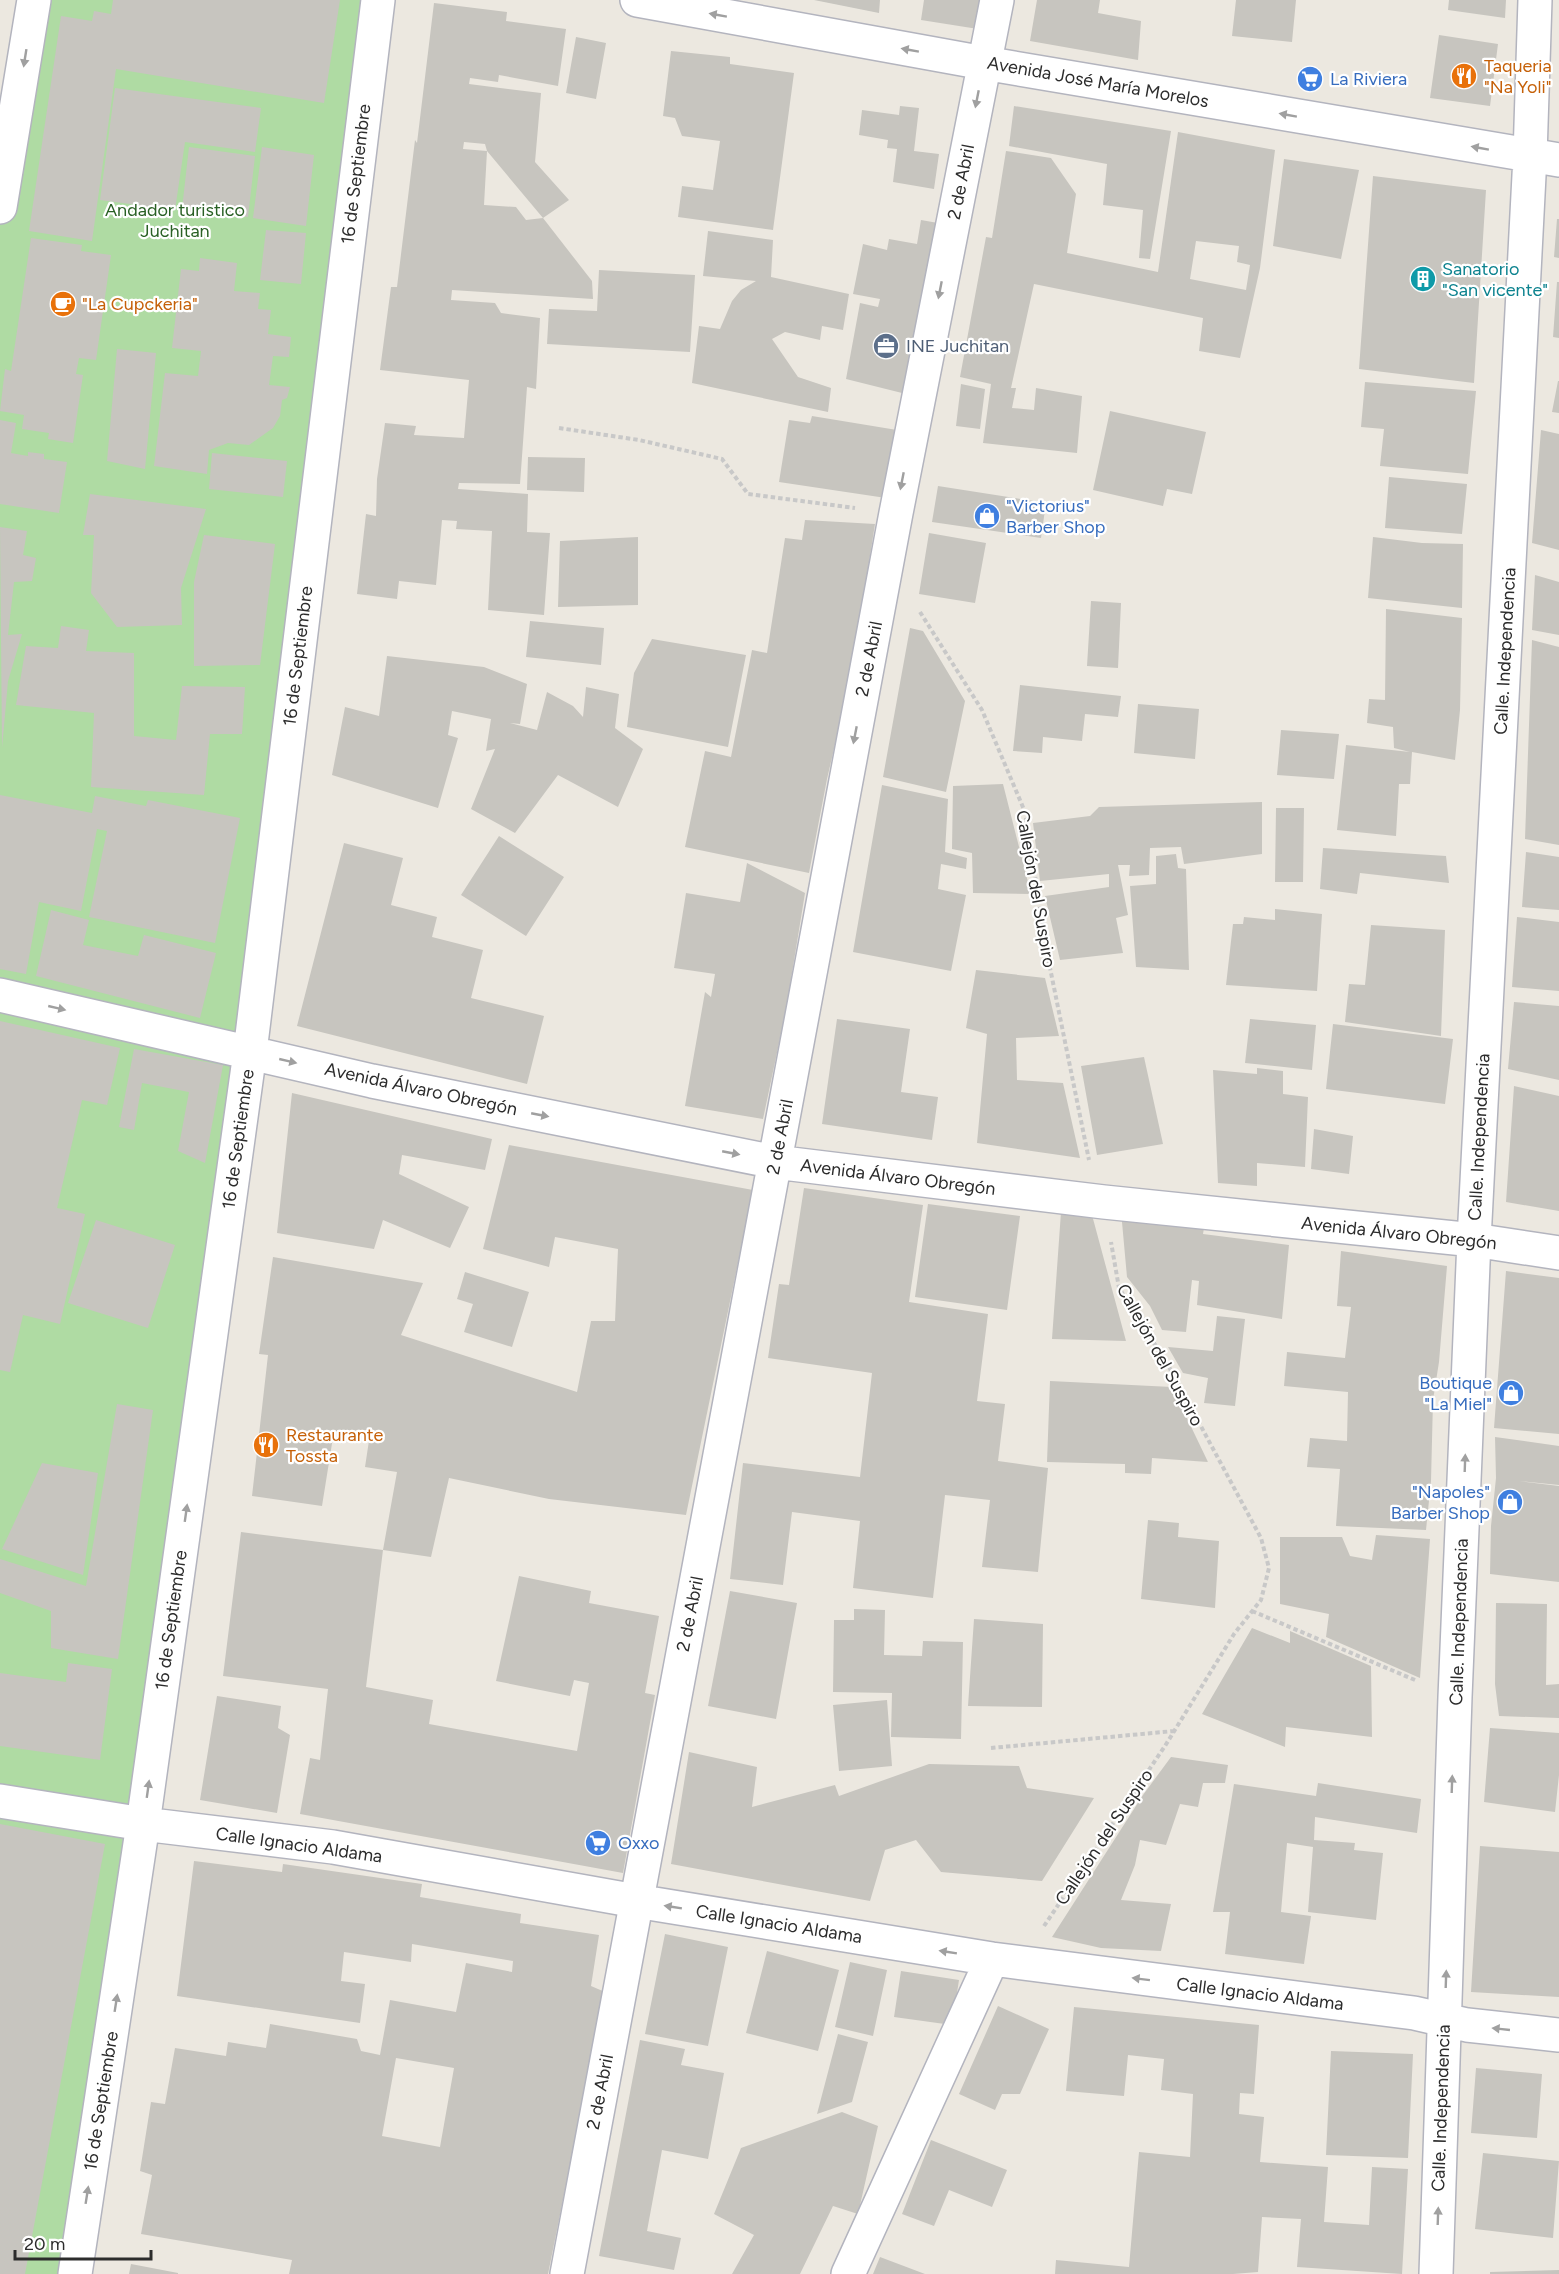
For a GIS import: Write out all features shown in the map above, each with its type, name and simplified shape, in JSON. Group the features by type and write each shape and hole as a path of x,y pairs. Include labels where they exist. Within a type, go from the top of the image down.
{"street":[{"path":"0,207 34,0"},
{"name":"16 de Septiembre","path":"75,2274 143,1824 250,1052 378,0"},
{"name":"Avenida José María Morelos","path":"638,0 984,63 1545,158"},
{"name":"2 de Abril","path":"567,2274 887,560 996,0"},
{"name":"Calle. Independencia","path":"1436,2274 1455,1697 1474,1240 1545,158 1546,37 1535,0"},
{"name":"Avenida Álvaro Obregón","path":"0,995 372,1080 775,1162 1104,1202 1474,1240 1559,1253"},
{"name":"Calle Ignacio Aldama","path":"0,1801 143,1824 333,1847 636,1901 1008,1961 1414,2013 1467,2025 1559,2035"},
{"path":"848,2274 1008,1961"}],"path":[{"path":"559,428 639,440 722,459 748,494 896,513"},
{"name":"Callejón del Suspiro","path":"887,560 982,710 1025,812 1048,958 1092,1177 1104,1202 1119,1288 1168,1365 1261,1538 1269,1568 1261,1600 1234,1635 1174,1731 1035,1939 1008,1961"},
{"path":"1252,1611 1455,1697"},
{"path":"991,1748 1174,1731"}],"green space":[{"name":"Andador turistico Juchitan","path":"34,0 378,0 75,2274 0,2274 0,207"}],"building":[{"path":"113,0 340,0 324,103 116,69 92,241 29,231 61,16 92,21 94,11 111,14"},
{"path":"814,0 880,0 879,13"},
{"path":"924,0 982,0 978,29 921,20"},
{"path":"1037,0 1100,0 1098,13 1141,21 1138,60 1030,41"},
{"path":"1236,0 1296,0 1292,42 1232,36"},
{"path":"1449,0 1506,0 1505,18 1448,10"},
{"path":"434,3 507,12 506,21 566,29 558,86 499,75 498,82 470,78 469,84 541,93 535,162 569,200 543,218 592,281 593,299 452,290 451,300 495,303 501,313 540,318 536,389 527,387 520,484 459,483 458,489 528,494 527,532 550,533 544,615 488,610 492,531 456,529 457,521 442,520 436,585 399,581 397,599 357,594 366,514 376,516 377,479 385,423 416,426 414,435 464,438 469,380 380,370 391,287 397,287","holes":["464,142 485,144 487,151 463,149","487,151 543,218 526,220 516,207 484,205"]},
{"path":"1439,35 1498,44 1490,106 1430,98"},
{"path":"576,37 606,43 596,99 566,93"},
{"path":"671,51 730,57 730,64 794,73 773,230 678,217 682,186 713,190 720,141 682,136 675,118 663,116"},
{"path":"115,88 261,108 255,152 185,142 175,210 100,200"},
{"path":"900,106 919,108 914,151 939,154 934,189 893,182 897,149 887,148 888,140 859,135 862,110 899,115"},
{"path":"1014,106 1171,131 1150,259 1139,258 1143,210 1103,205 1107,164 1009,146"},
{"path":"1178,132 1275,150 1260,268 1240,358 1199,351 1203,318 1034,284 1011,388 1016,388 1012,408 1034,410 1036,388 1082,396 1077,453 983,443 991,384 960,377 986,237 992,238 1006,151 1051,158 1076,194 1067,253 1158,272","holes":["1196,241 1239,246 1237,262 1250,265 1246,290 1190,279"]},
{"path":"189,147 255,156 248,217 182,209"},
{"path":"262,147 314,155 306,226 253,218"},
{"path":"1284,159 1359,170 1341,259 1273,246"},
{"name":"Sanatorio \"San vicente\"","path":"1373,176 1486,190 1474,383 1359,369"},
{"path":"1557,219 1559,219 1559,258 1554,257"},
{"path":"921,220 938,223 906,394 846,379 860,303 878,307 880,299 853,294 863,244 887,250 889,239 917,244"},
{"path":"266,230 306,233 301,284 260,280"},
{"path":"708,231 773,240 771,277 849,294 843,330 822,326 820,340 785,332 772,339 798,377 831,388 828,412 692,383 699,326 720,329 732,301 741,290 756,281 703,276"},
{"path":"31,238 82,245 81,251 111,255 96,360 79,358 76,374 83,375 73,443 48,439 49,433 22,429 24,415 0,411 5,369 11,371"},
{"path":"200,258 237,263 234,291 260,293 258,309 271,310 268,334 291,337 289,357 273,356 269,385 290,387 287,398 282,400 280,416 273,428 249,445 228,443 209,450 207,474 154,466 165,373 198,376 201,351 172,348 181,269 199,271"},
{"path":"599,270 695,275 690,352 547,344 549,309 597,311"},
{"path":"1557,282 1559,282 1559,338 1553,337"},
{"path":"117,349 156,353 145,469 107,461"},
{"path":"1559,381 1559,413 1552,412"},
{"path":"1365,382 1476,391 1468,474 1380,466 1384,429 1361,427"},
{"path":"961,384 985,389 980,429 956,426"},
{"path":"1110,411 1206,432 1192,494 1167,489 1163,506 1093,490"},
{"path":"812,416 897,430 886,498 779,482 789,420 810,423"},
{"path":"0,420 16,423 11,453 28,456 28,452 44,454 44,459 67,462 59,513 0,504"},
{"path":"1541,430 1559,434 1559,550 1532,543"},
{"path":"212,453 287,461 283,497 209,489"},
{"path":"528,457 585,458 584,492 527,490"},
{"path":"1389,477 1467,484 1462,534 1385,528"},
{"path":"938,486 1046,503 1041,538 932,522"},
{"path":"90,494 206,509 181,588 182,625 117,627 91,593 94,535 83,535"},
{"path":"805,520 875,524 852,671 827,779 809,873 685,847 705,751 731,757 752,650 767,653 785,538 802,540"},
{"path":"0,527 27,531 23,555 36,558 32,581 14,582 8,635 22,634 8,681 2,748"},
{"path":"929,533 986,543 975,603 919,594"},
{"path":"204,535 275,544 260,665 194,666 194,582"},
{"path":"638,537 638,605 558,607 560,541"},
{"path":"1373,537 1422,543 1463,544 1462,608 1368,598"},
{"path":"1535,575 1559,582 1559,635 1532,630"},
{"path":"1091,601 1121,603 1118,668 1087,666"},
{"path":"1386,609 1462,618 1460,710 1455,760 1412,752 1410,784 1399,784 1396,836 1337,830 1346,745 1410,752 1394,748 1393,727 1367,723 1369,699 1385,700"},
{"path":"530,621 604,628 601,665 526,657"},
{"path":"61,626 89,630 86,651 134,653 134,736 176,740 182,686 245,687 242,734 210,734 204,795 91,787 94,713 16,705 26,646 58,648"},
{"path":"910,628 923,631 965,701 946,792 883,777"},
{"path":"652,639 746,655 728,747 627,727 634,673"},
{"path":"1532,640 1559,647 1559,845 1525,839"},
{"path":"387,656 484,667 527,684 520,724 510,723 537,730 547,692 573,706 583,717 586,687 619,694 615,728 643,749 618,807 558,775 515,833 471,809 495,749 486,751 491,719 452,711 448,735 458,738 438,808 332,775 345,707 379,716"},
{"path":"1020,685 1121,696 1118,717 1085,714 1082,741 1043,737 1042,753 1013,751"},
{"path":"1138,704 1199,709 1195,759 1134,753"},
{"path":"1281,730 1339,734 1334,779 1277,775"},
{"path":"1003,784 1031,894 973,893 972,853 952,849 953,786"},
{"path":"882,785 948,799 945,852 967,858 966,869 941,864 938,889 966,895 951,971 853,952"},
{"path":"0,795 92,813 95,796 146,806 148,800 240,818 215,943 89,917 107,831 97,829 81,911 39,902 26,974 0,969"},
{"path":"1262,802 1262,854 1184,864 1181,847 1150,848 1149,875 1129,876 1130,865 1118,865 1128,915 1116,918 1123,953 1060,960 1045,896 1109,887 1109,874 1040,881 1033,823 1090,816 1099,807"},
{"path":"1276,808 1304,808 1303,882 1275,882"},
{"path":"499,836 564,877 526,936 461,895"},
{"path":"344,843 403,858 391,905 437,917 432,937 483,950 471,998 544,1016 527,1084 297,1026"},
{"path":"1323,848 1446,856 1449,883 1360,873 1357,894 1320,889"},
{"path":"1526,852 1559,857 1559,910 1522,907"},
{"path":"1176,854 1178,868 1186,869 1189,970 1136,967 1130,886 1156,884 1156,856"},
{"path":"747,863 805,893 786,1010 763,1119 685,1106 705,992 711,997 715,974 674,968 686,893 740,902"},
{"path":"1275,909 1322,914 1317,991 1226,985 1233,924 1243,924 1244,917 1275,920"},
{"path":"51,910 89,920 83,945 138,956 144,935 216,953 200,1018 36,976"},
{"path":"1517,917 1559,922 1559,991 1512,987"},
{"path":"1371,925 1445,930 1441,1036 1345,1022 1349,984 1365,985"},
{"path":"976,970 1045,978 1059,1036 1016,1038 1017,1080 1063,1083 1080,1158 977,1143 987,1034 966,1028"},
{"path":"1514,1002 1559,1006 1559,1080 1508,1069"},
{"path":"837,1019 910,1029 901,1092 938,1097 932,1140 822,1124"},
{"path":"1250,1019 1316,1025 1312,1070 1245,1063"},
{"path":"0,1021 120,1048 107,1105 82,1100 57,1208 85,1214 60,1324 23,1315 10,1372 0,1370"},
{"path":"1333,1024 1453,1039 1445,1104 1326,1089"},
{"path":"134,1049 223,1065 205,1163 178,1151 189,1092 142,1083 134,1130 119,1127"},
{"path":"1144,1057 1163,1144 1097,1155 1081,1066"},
{"path":"1257,1068 1283,1071 1283,1094 1308,1097 1305,1167 1257,1163 1257,1186 1218,1183 1213,1070 1257,1074"},
{"path":"1514,1086 1559,1096 1559,1211 1506,1202"},
{"path":"292,1093 492,1139 485,1170 402,1155 399,1174 469,1207 450,1248 383,1220 374,1249 277,1233"},
{"path":"1314,1129 1353,1136 1349,1174 1311,1169"},
{"path":"509,1145 753,1190 686,1515 549,1499 449,1478 431,1557 383,1550 397,1472 365,1467 370,1434 334,1431 322,1506 252,1496 268,1355 259,1354 273,1257 423,1283 401,1335 577,1392 591,1321 615,1321 618,1249 555,1237 549,1267 483,1249"},
{"path":"804,1188 923,1205 909,1302 988,1314 977,1401 1005,1404 998,1461 1048,1468 1038,1572 982,1567 990,1500 945,1495 933,1598 853,1588 860,1521 792,1512 783,1585 730,1579 743,1463 860,1477 872,1373 768,1358 779,1284 789,1285"},
{"path":"928,1204 1020,1216 1007,1310 915,1297"},
{"path":"1121,1211 1205,1222 1203,1234 1289,1245 1282,1319 1197,1305 1199,1281 1192,1280 1186,1332 1162,1330 1150,1306 1127,1277"},
{"path":"1061,1212 1092,1215 1126,1341 1052,1339"},
{"path":"96,1220 175,1245 148,1328 68,1303"},
{"path":"1341,1251 1447,1266 1439,1362 1433,1400 1431,1481 1426,1530 1336,1526 1340,1469 1307,1467 1310,1438 1347,1441 1348,1392 1284,1386 1287,1352 1345,1358 1351,1307 1337,1306"},
{"path":"1506,1271 1559,1278 1559,1434 1494,1428"},
{"path":"465,1272 529,1292 512,1347 464,1332 473,1304 457,1299"},
{"path":"1217,1316 1245,1319 1235,1406 1204,1403 1208,1378 1183,1373 1168,1347 1213,1351"},
{"path":"1050,1381 1172,1387 1208,1462 1152,1458 1151,1474 1125,1473 1125,1464 1047,1462"},
{"path":"117,1404 153,1410 118,1659 51,1648 51,1611 0,1593 0,1559 86,1586"},
{"path":"1495,1437 1559,1446 1559,1485 1519,1481 1559,1486 1559,1582 1490,1574 1491,1526 1496,1478"},
{"path":"42,1463 98,1473 83,1575 2,1549"},
{"path":"1148,1520 1179,1523 1178,1537 1219,1541 1215,1608 1141,1599"},
{"path":"241,1532 383,1550 366,1687 433,1700 429,1724 577,1751 589,1683 574,1680 570,1696 496,1681 519,1576 591,1591 589,1603 659,1616 645,1693 655,1695 623,1873 300,1814 310,1758 320,1760 328,1689 223,1676"},
{"path":"1376,1535 1430,1539 1420,1678 1326,1637 1329,1614 1280,1604 1280,1537 1342,1537 1350,1556 1372,1560"},
{"path":"730,1591 797,1603 776,1719 708,1706"},
{"path":"1496,1603 1547,1604 1546,1685 1559,1684 1559,1718 1499,1716 1495,1684"},
{"path":"854,1609 885,1610 884,1655 922,1656 923,1641 963,1642 961,1739 891,1737 892,1693 833,1692 834,1620 854,1620"},
{"path":"974,1619 1043,1624 1042,1707 968,1706"},
{"path":"1252,1628 1290,1643 1290,1631 1371,1666 1372,1737 1286,1727 1285,1747 1202,1714"},
{"path":"68,1663 112,1669 100,1760 0,1746 0,1673 66,1682"},
{"path":"217,1696 281,1706 278,1728 290,1735 277,1813 200,1800"},
{"path":"887,1700 892,1766 839,1771 833,1705"},
{"path":"1490,1728 1559,1733 1559,1775 1555,1812 1484,1802"},
{"path":"689,1752 757,1767 752,1807 835,1785 839,1796 929,1764 1019,1766 1027,1788 1094,1798 1042,1881 941,1872 916,1840 885,1850 870,1901 671,1864"},
{"path":"1171,1757 1228,1765 1225,1783 1203,1783 1198,1807 1180,1804 1166,1845 1140,1840 1135,1865 1121,1900 1171,1904 1161,1951 1101,1948 1052,1937 1143,1795"},
{"path":"1318,1783 1421,1799 1417,1833 1315,1817 1314,1840 1355,1843 1354,1850 1383,1853 1376,1920 1308,1912 1313,1847 1287,1843 1281,1912 1311,1916 1304,1964 1225,1954 1230,1912 1213,1912 1234,1784 1316,1796"},
{"path":"0,1824 105,1844 25,2274 0,2274"},
{"path":"1480,1846 1559,1852 1559,1997 1471,1992"},
{"path":"194,1861 282,1872 283,1864 422,1884 420,1897 521,1914 520,1923 599,1935 591,1986 605,1992 548,2274 289,2274 292,2260 141,2234 152,2175 140,2171 151,2102 165,2104 175,2048 226,2056 228,2042 266,2048 270,2024 357,2039 361,2051 380,2055 390,2000 456,2012 466,1963 512,1972 513,1961 412,1944 411,1962 344,1952 341,1981 365,1984 360,2023 177,1996","holes":["396,2058 454,2068 440,2147 382,2136"]},
{"path":"665,1934 728,1947 708,2046 645,2034"},
{"path":"767,1951 839,1970 818,2051 746,2033"},
{"path":"850,1962 887,1970 873,2036 835,2027"},
{"path":"901,1971 959,1980 952,2025 894,2017"},
{"path":"998,2006 1049,2029 1020,2094 1002,2094 995,2110 959,2094"},
{"path":"1074,2007 1259,2025 1254,2094 1240,2093 1239,2114 1264,2117 1260,2162 1328,2167 1324,2222 1369,2225 1372,2167 1408,2169 1402,2274 1297,2267 1301,2219 1262,2217 1258,2272 1055,2274 1056,2260 1129,2267 1139,2152 1190,2157 1193,2094 1161,2090 1164,2059 1128,2055 1124,2096 1066,2091"},
{"path":"838,2034 868,2042 852,2102 817,2114"},
{"path":"640,2040 685,2049 681,2065 724,2073 708,2159 662,2150 647,2231 681,2238 674,2270 599,2256"},
{"path":"1331,2051 1413,2054 1408,2158 1326,2155"},
{"path":"1476,2068 1542,2074 1537,2138 1471,2133"},
{"path":"842,2112 878,2126 858,2214 833,2206 800,2274 732,2274 754,2235 714,2214 741,2148"},
{"path":"931,2140 1007,2170 992,2207 949,2190 934,2226 902,2214"},
{"path":"1483,2153 1559,2161 1553,2238 1475,2229"},
{"path":"880,2257 925,2274 873,2274"},
{"path":"131,2264 178,2273 178,2274 129,2274"},
{"path":"1559,2270 1559,2274 1490,2274 1490,2272"}],"place":[{"name":"Taqueria \"Na Yoli\"","path":"1464,76"},
{"name":"La Riviera","path":"1310,79"},
{"name":"Sanatorio \"San vicente\"","path":"1423,279"},
{"name":"\"La Cupckeria\"","path":"63,304"},
{"name":"INE Juchitan","path":"886,346"},
{"name":"\"Victorius\" Barber Shop","path":"987,516"},
{"name":"Boutique \"La Miel\"","path":"1511,1393"},
{"name":"Restaurante Tossta","path":"266,1445"},
{"name":"\"Napoles\" Barber Shop","path":"1510,1502"},
{"name":"Oxxo","path":"598,1843"}]}
